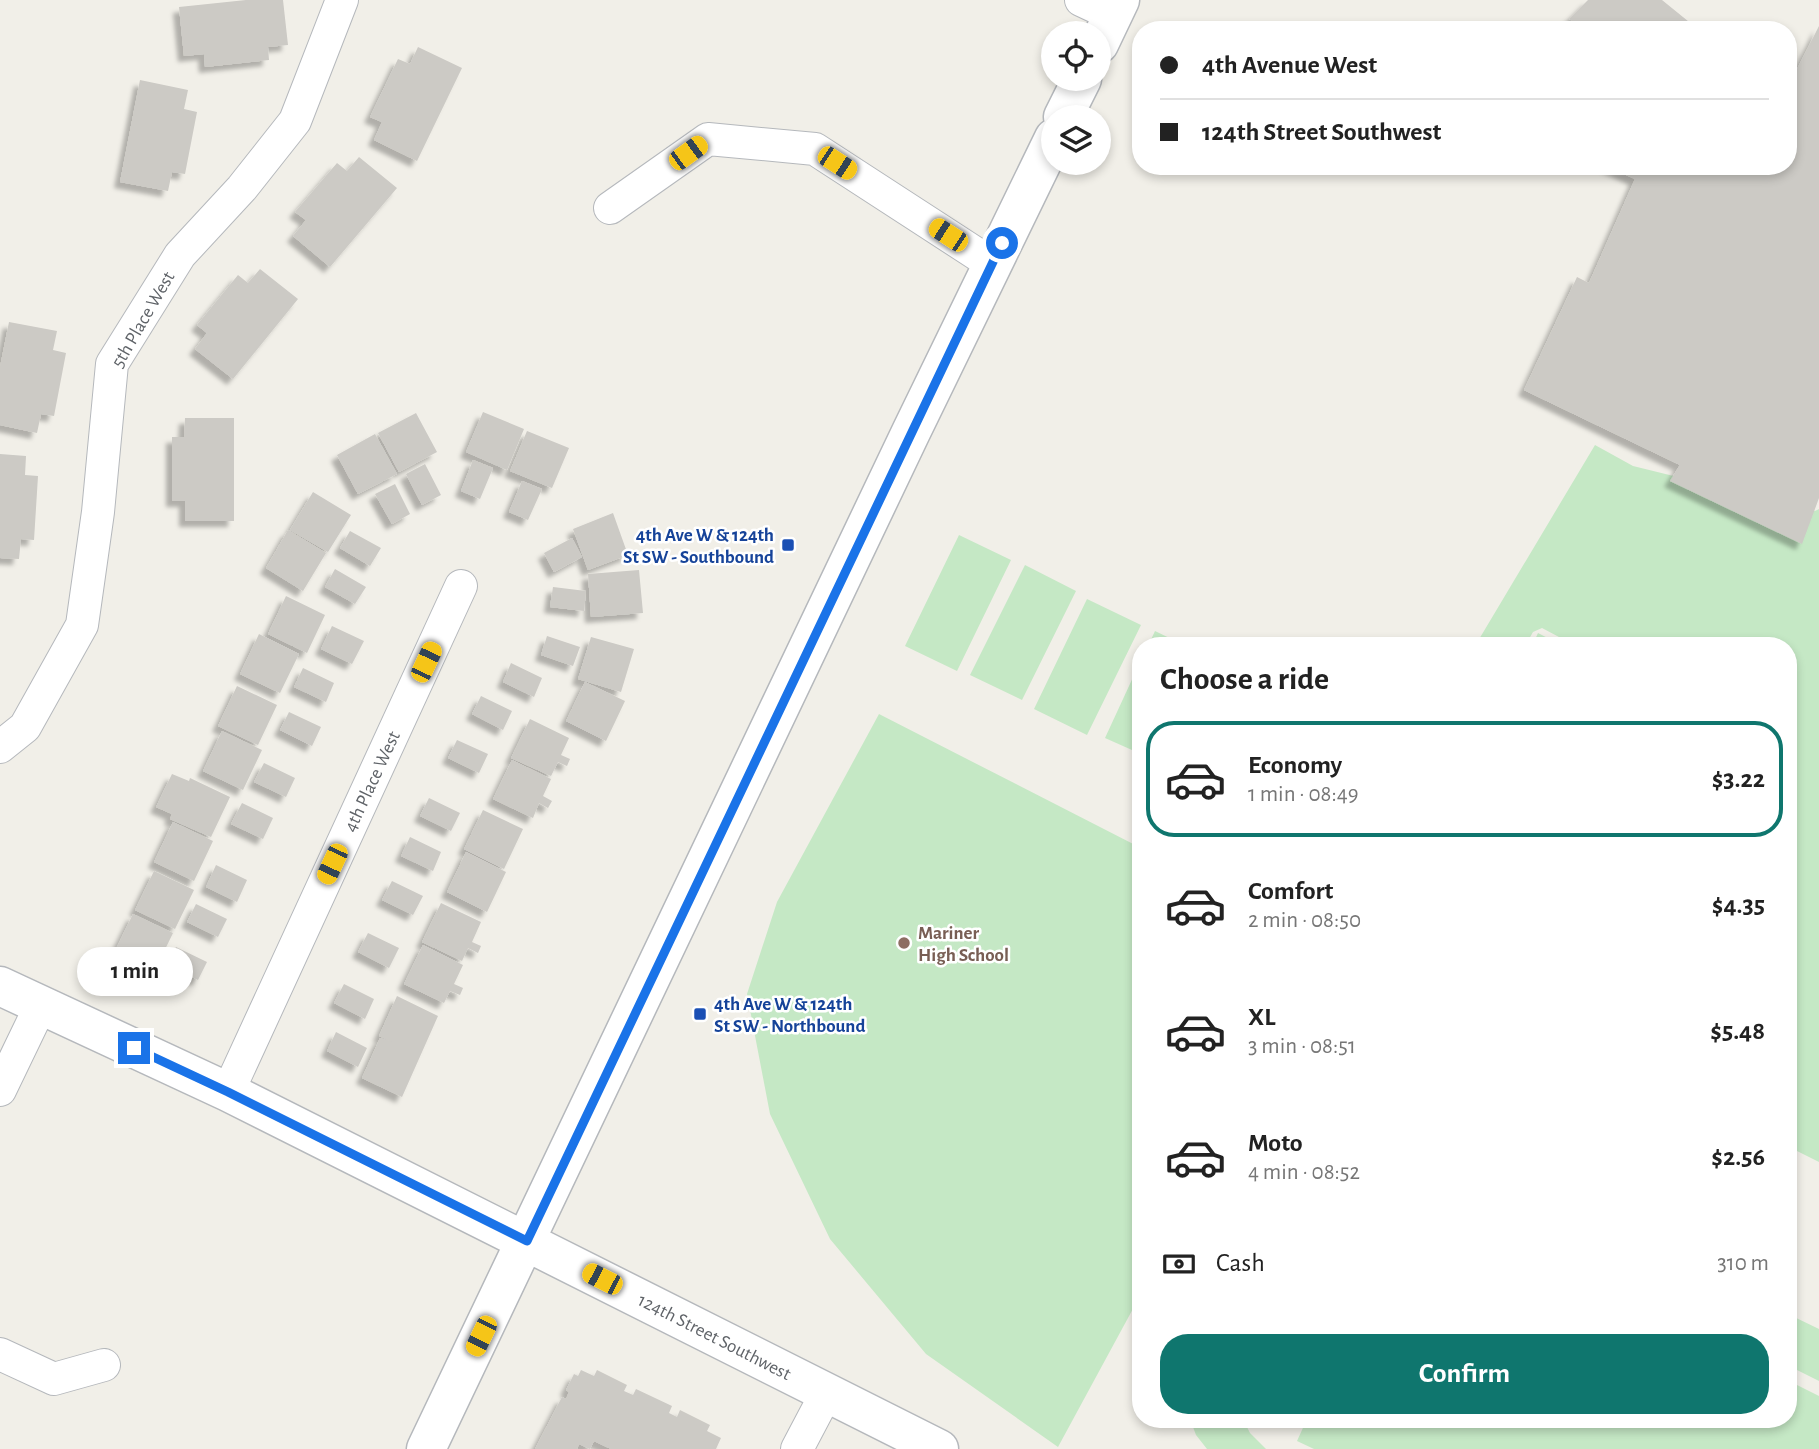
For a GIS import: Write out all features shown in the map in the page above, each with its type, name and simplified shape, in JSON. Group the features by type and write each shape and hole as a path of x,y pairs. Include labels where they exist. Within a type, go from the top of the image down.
{"street":[{"name":"5th Place West","path":"0,747 25,727 82,625 98,512 112,364 180,255 242,188 295,121 342,0"},
{"path":"610,208 708,139 815,149 992,264"},
{"path":"426,1449 1041,164"},
{"name":"4th Place West","path":"228,1092 461,586"},
{"name":"124th Street Southwest","path":"0,986 228,1092 939,1449"},
{"path":"0,1090 41,1005"},
{"path":"0,1354 54,1379 104,1365"},
{"path":"797,1449 827,1392"}],"green space":[{"path":"1595,445 1633,466 1815,511 1819,509 1819,1162 1797,1151 1797,637 1559,637 1542,628 1533,632 1530,637 1480,637"},
{"path":"959,535 1011,560 957,671 905,646"},
{"path":"1025,565 1076,591 1022,700 970,675"},
{"path":"1087,599 1141,625 1135,637 1132,637 1132,643 1087,735 1034,709"},
{"path":"1155,631 1167,637 1152,637"},
{"path":"1132,680 1132,750 1105,738"},
{"path":"879,714 1132,843 1132,1311 1058,1447 926,1354 830,1239 770,1114 747,994 777,902"},
{"path":"1797,1318 1819,1329 1819,1381 1797,1370"},
{"path":"1797,1385 1819,1396 1819,1449 1314,1449 1297,1441 1303,1428 1797,1428"},
{"path":"1193,1428 1248,1428 1266,1449 1207,1449"}],"building":[{"path":"246,0 283,0 288,45 268,47 269,60 205,67 204,54 184,56 179,7"},
{"path":"1588,0 1662,0 1688,21 1573,21 1569,19"},
{"path":"1819,26 1819,498 1802,544 1670,481 1680,465 1524,390 1577,277 1589,283 1635,179 1626,175 1797,175 1797,69"},
{"path":"418,47 462,68 417,161 374,140 382,122 370,117 398,59 410,64"},
{"path":"140,80 188,90 184,109 197,112 185,174 172,172 168,191 120,182"},
{"path":"359,157 397,188 330,267 293,236 306,220 295,212 337,163 347,171"},
{"path":"260,269 298,299 233,379 195,349 207,333 197,325 238,275 248,283"},
{"path":"9,322 57,331 53,350 66,353 54,416 41,414 37,433 0,425 0,367"},
{"path":"483,412 524,429 507,470 466,452"},
{"path":"416,413 437,452 399,472 378,433"},
{"path":"185,418 234,418 234,521 185,521 185,501 172,501 172,437 184,437"},
{"path":"527,431 569,448 552,488 510,471"},
{"path":"375,434 397,474 358,494 337,455"},
{"path":"0,454 26,456 25,475 38,476 34,540 21,539 19,559 0,558"},
{"path":"473,460 493,468 480,499 461,491"},
{"path":"425,464 441,495 422,505 406,474"},
{"path":"522,481 542,489 528,520 509,512"},
{"path":"395,484 410,514 392,524 375,494"},
{"path":"313,492 351,515 328,552 290,530"},
{"path":"613,513 628,555 588,570 573,529"},
{"path":"288,530 326,553 303,591 266,568"},
{"path":"350,531 381,548 370,566 340,548"},
{"path":"572,538 582,557 554,572 544,553"},
{"path":"335,569 366,587 355,604 325,587"},
{"path":"639,570 643,613 591,617 588,574"},
{"path":"553,587 586,591 584,611 550,607"},
{"path":"286,596 325,615 307,653 268,634"},
{"path":"332,626 364,641 352,664 321,649"},
{"path":"259,634 299,654 280,693 240,674"},
{"path":"547,636 580,647 573,666 541,655"},
{"path":"591,637 634,649 621,692 578,679"},
{"path":"511,663 542,678 534,697 503,682"},
{"path":"303,668 334,683 326,702 294,687"},
{"path":"585,682 625,701 606,741 566,721"},
{"path":"237,686 277,705 258,745 218,726"},
{"path":"481,696 512,711 503,730 472,714"},
{"path":"289,712 321,727 312,746 280,730"},
{"path":"530,719 569,738 561,755 570,759 567,766 558,762 551,776 511,758"},
{"path":"222,731 262,750 243,790 203,771"},
{"path":"457,740 488,754 479,773 448,758"},
{"path":"512,760 551,779 543,796 552,801 548,808 539,803 533,818 493,799"},
{"path":"264,763 295,778 286,797 254,782"},
{"path":"172,774 189,781 190,778 230,797 211,837 170,819 172,814 156,807"},
{"path":"429,798 460,813 451,831 420,816"},
{"path":"242,803 273,818 263,839 231,824"},
{"path":"483,810 523,829 504,869 464,849"},
{"path":"173,822 213,841 194,881 154,862"},
{"path":"410,837 441,852 433,871 401,856"},
{"path":"466,852 506,872 487,912 447,892"},
{"path":"216,865 247,880 237,902 206,887"},
{"path":"154,871 194,890 175,929 135,910"},
{"path":"392,881 423,896 413,915 382,900"},
{"path":"441,903 481,922 472,942 481,946 478,953 468,948 462,961 422,942"},
{"path":"196,904 227,919 218,937 187,922"},
{"path":"133,914 173,933 154,972 114,953"},
{"path":"368,933 399,948 389,968 358,952"},
{"path":"423,945 463,965 454,984 463,988 460,995 450,991 444,1003 404,984"},
{"path":"176,947 207,962 198,980 167,965"},
{"path":"344,984 374,999 365,1019 334,1003"},
{"path":"397,996 438,1016 402,1097 362,1078 380,1038 392,1042 379,1036"},
{"path":"336,1032 367,1048 358,1067 327,1051"},
{"path":"581,1370 594,1376 597,1370 627,1385 624,1391 633,1395 636,1389 672,1406 669,1413 677,1417 680,1410 710,1425 707,1431 721,1438 716,1449 611,1449 594,1441 590,1449 579,1444 577,1449 535,1449 562,1397 566,1399 569,1392 566,1390 574,1374 578,1376"}],"place":[{"name":"4th Ave W & 124th St SW - Southbound","path":"788,545"},
{"name":"Mariner High School","path":"904,943"},
{"name":"4th Ave W & 124th St SW - Northbound","path":"700,1014"}],"route":[{"path":"134,1048 527,1241 1002,243"}]}
